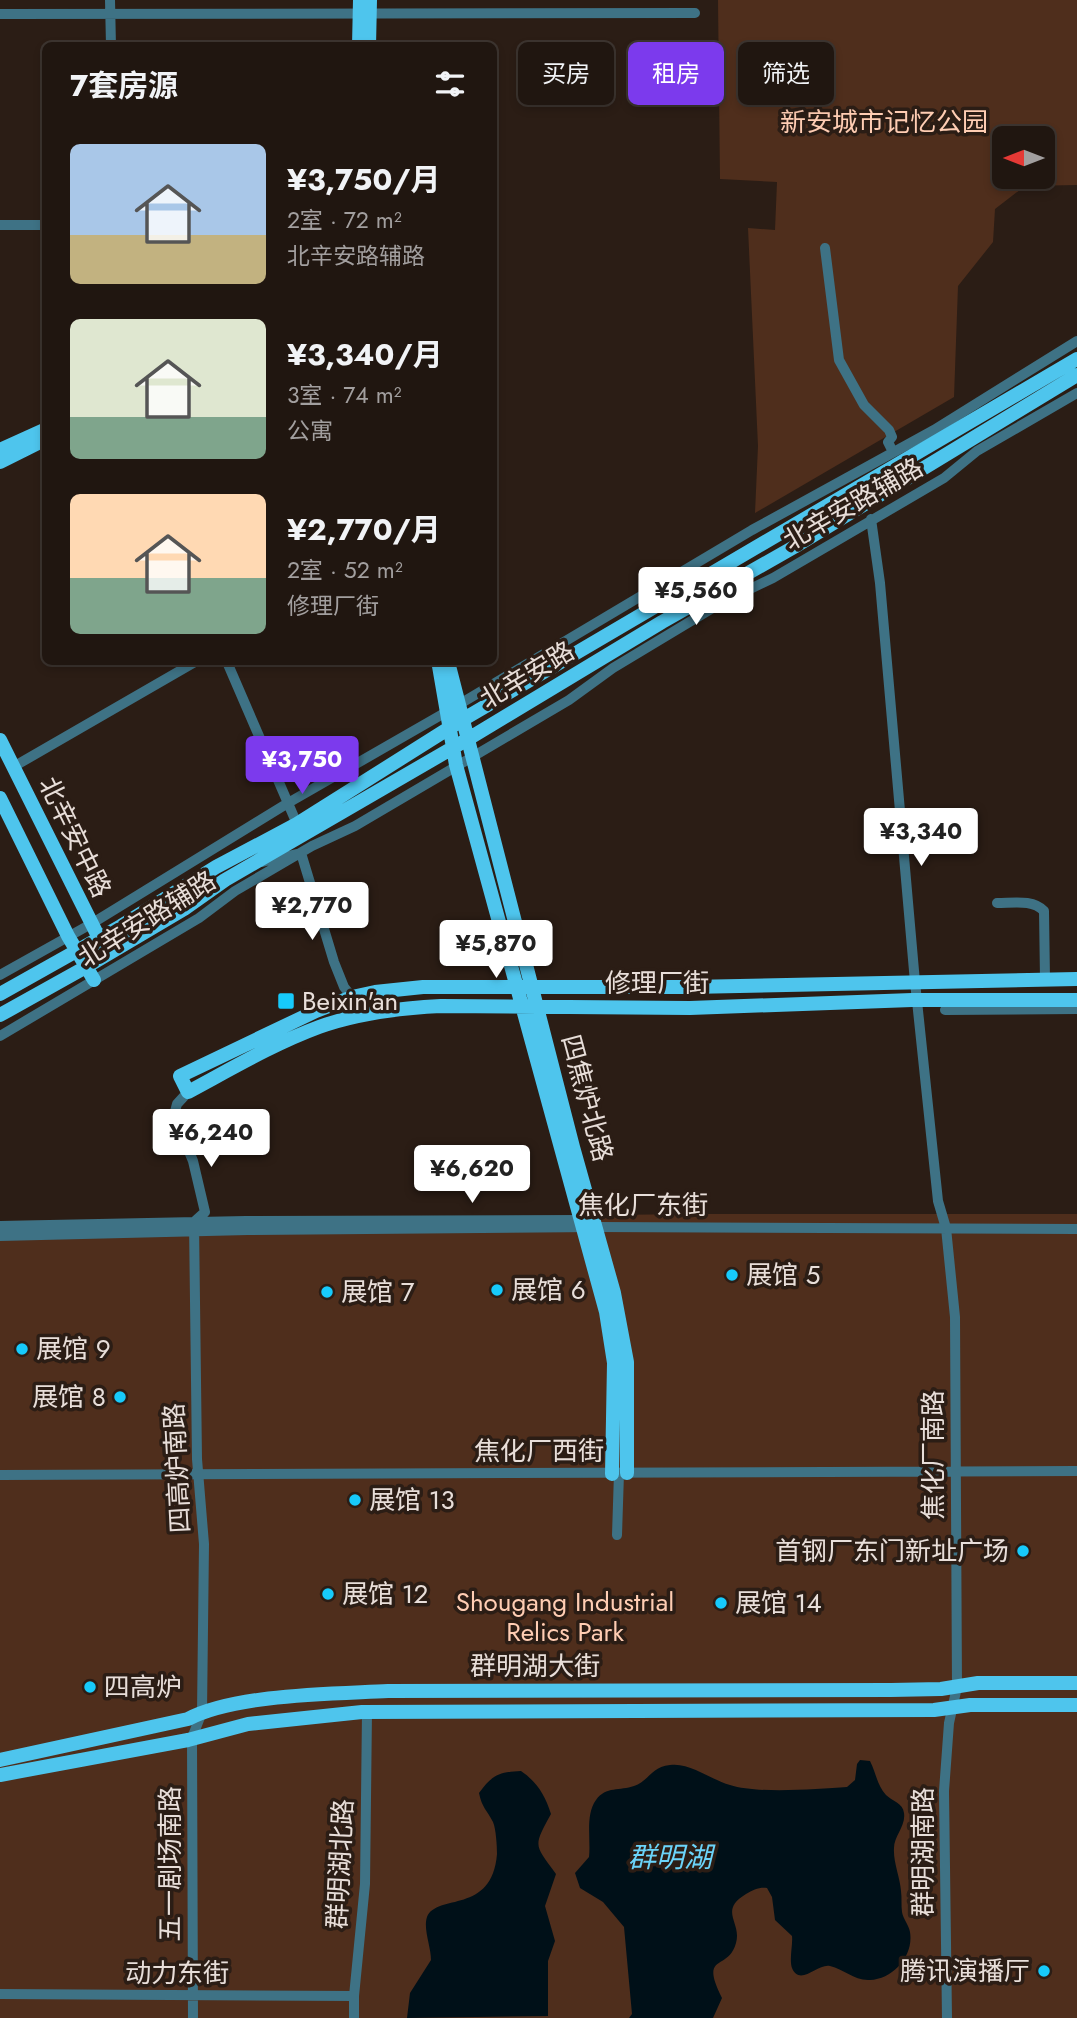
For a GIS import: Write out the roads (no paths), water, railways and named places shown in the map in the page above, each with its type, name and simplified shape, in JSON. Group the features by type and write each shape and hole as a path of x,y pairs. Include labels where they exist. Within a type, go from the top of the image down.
{"main road":[{"path":"360,42 365,7"},
{"path":"365,7 369,42"},
{"name":"北辛安路","path":"0,994 98,939 216,867 297,824 454,716 622,626 657,596 962,427 1077,359"},
{"name":"北辛安路","path":"0,1015 90,974 108,954 184,909 252,864 794,547 1077,375"},
{"path":"0,450 42,431"},
{"path":"0,462 42,441"},
{"path":"439,665 454,716"},
{"path":"448,665 454,716"},
{"name":"四焦炉北路","path":"454,716 468,739 473,755 573,1147 588,1223"},
{"name":"四焦炉北路","path":"454,716 453,748 456,765 516,986 588,1223 614,1293 627,1362 619,1473"},
{"name":"北辛安中路","path":"0,740 98,939 108,954"},
{"name":"北辛安中路","path":"0,798 68,936 90,974"},
{"name":"修理厂街","path":"1077,979 690,987 423,987 352,996 275,1029 180,1076 188,1092 286,1041 322,1026 399,1008 690,1008 917,1000 1077,1000"},
{"name":"群明湖大街","path":"0,1760 188,1719 202,1712 311,1694 388,1691 891,1690 957,1687 978,1683 1077,1683"},
{"name":"群明湖大街","path":"0,1775 192,1738 248,1724 367,1712 934,1710 970,1705 1077,1705"}],"street":[{"path":"110,0 111,42"},
{"path":"558,0 558,13"},
{"path":"0,15 110,16 365,7 558,13 695,13"},
{"path":"0,225 42,225"},
{"path":"824,248 839,360 864,405 889,430 892,437 888,442 893,452"},
{"name":"北辛安路辅路","path":"0,975 91,924 288,803 454,716 576,636 657,596 752,530 934,430 1077,341"},
{"path":"1025,406 1074,395"},
{"name":"北辛安路辅路","path":"0,1036 90,974 200,918 235,891 355,826 587,690 613,668 721,603 773,578 944,478 977,451 1074,395"},
{"path":"934,430 962,427"},
{"name":"焦化厂南路","path":"871,519 883,610 915,982 938,1201 945,1225 955,1317 957,1687"},
{"path":"662,622 721,603"},
{"path":"576,636 622,626"},
{"path":"13,767 190,665"},
{"path":"228,665 297,824"},
{"path":"252,864 301,853 334,962 344,987 362,1015"},
{"path":"997,903 1030,903 1039,905 1044,911 1045,979"},
{"path":"944,1010 1077,1009"},
{"name":"四高炉南路","path":"188,1092 177,1104 174,1115 190,1153 205,1212 195,1227 198,1475 204,1544 202,1712"},
{"name":"焦化厂东街","path":"945,1225 1077,1222"},
{"name":"焦化厂东街","path":"0,1226 588,1223 945,1225 1077,1229"},
{"name":"焦化厂东街","path":"0,1236 195,1227"},
{"name":"焦化厂西街","path":"0,1475 1077,1471"},
{"path":"617,1535 619,1473"},
{"name":"群明湖南路","path":"947,2018 944,1791 952,1707 957,1687"},
{"name":"五一剧场南路","path":"193,2018 192,1738 202,1712"},
{"name":"群明湖北路","path":"354,2018 365,1884 367,1712"},
{"name":"动力东街","path":"0,1994 354,1996"}],"water":[{"name":"群明湖","path":"860,1760 870,1761 883,1791 899,1804 904,1813 894,1853 902,1912 909,1929 910,1941 909,1949 900,1965 887,1975 870,1980 859,1979 830,1966 804,1975 795,1973 791,1964 792,1936 775,1920 772,1897 767,1888 759,1888 746,1894 733,1906 736,1943 732,1952 714,1968 713,1974 722,1998 713,2018 629,2018 632,2014 624,1927 603,1902 580,1888 575,1873 589,1857 589,1828 596,1800 609,1791 634,1786 658,1768 670,1765 685,1766 723,1783 742,1788 787,1790 847,1787 855,1780"},
{"name":"群明湖","path":"521,1771 540,1790 551,1814 538,1845 556,1874 545,1906 555,1941 548,1961 548,2016 407,2018 410,1993 431,1960 427,1917 441,1906 475,1894 485,1886 493,1873 497,1854 495,1829 479,1793 497,1776"}],"place":[{"name":"Beixin'an","path":"286,1001"},
{"name":"展馆 5","path":"732,1275"},
{"name":"展馆 6","path":"497,1290"},
{"name":"展馆 7","path":"327,1292"},
{"name":"展馆 9","path":"22,1349"},
{"name":"展馆 8","path":"120,1397"},
{"name":"展馆 13","path":"355,1500"},
{"name":"首钢厂东门新址广场","path":"1023,1551"},
{"name":"展馆 12","path":"328,1594"},
{"name":"展馆 14","path":"721,1603"},
{"name":"四高炉","path":"90,1687"},
{"name":"腾讯演播厅","path":"1044,1971"}],"park label":[{"name":"新安城市记忆公园","path":"884,122"},
{"name":"Shougang Industrial Relics Park","path":"565,1617"}]}
